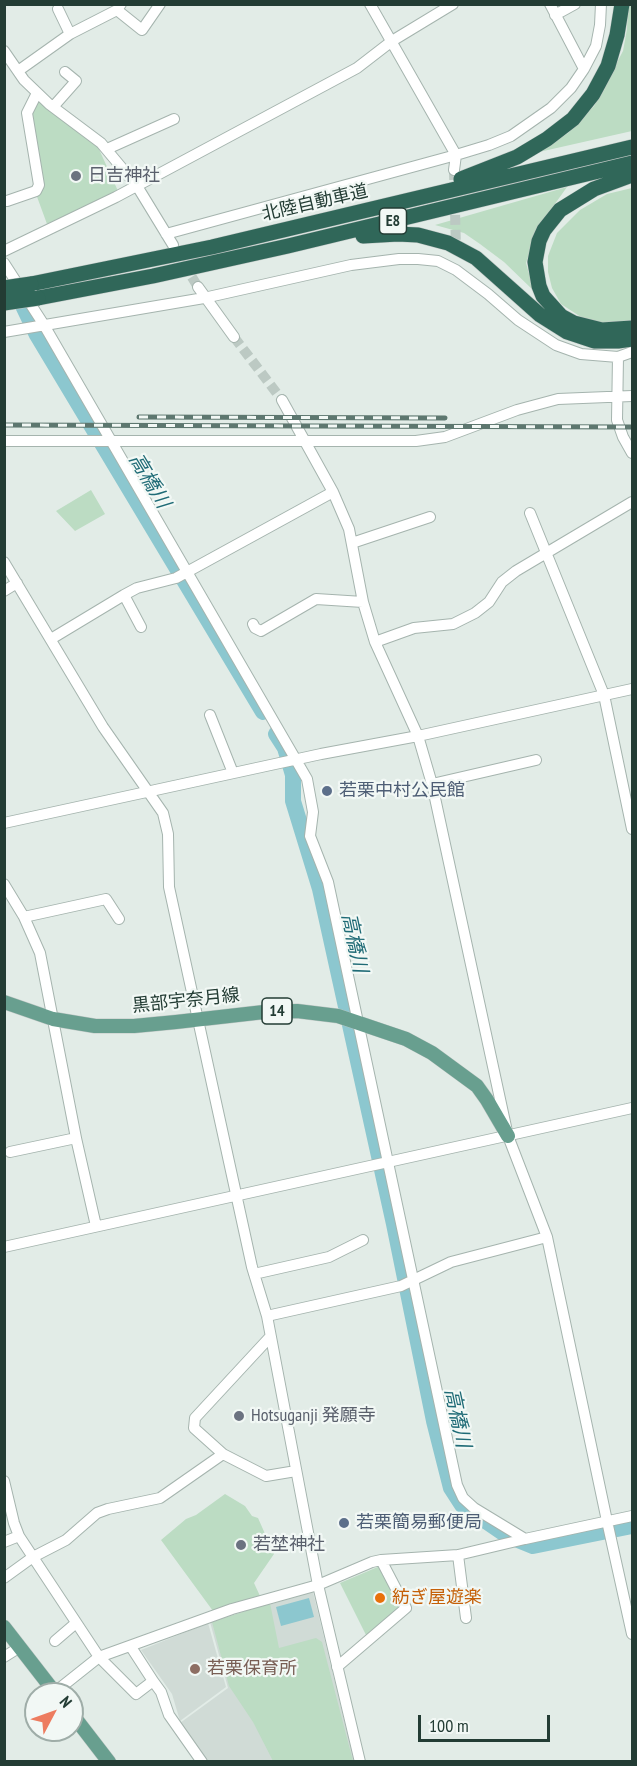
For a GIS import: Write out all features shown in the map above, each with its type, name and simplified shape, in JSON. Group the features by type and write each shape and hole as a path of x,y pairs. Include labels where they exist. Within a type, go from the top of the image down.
{"highway":[{"path":"283,231 478,174 517,157 547,139 573,119 601,81 614,50 622,4"},
{"name":"北陸自動車道","path":"4,303 34,291 147,261 283,231 633,147"},
{"name":"北陸自動車道","path":"4,288 34,291 153,276 633,163"},
{"path":"633,175 594,189 560,210 544,230 539,241 536,262 539,286 543,296 561,316 574,323 602,330 633,328"},
{"path":"153,276 202,269 358,237 418,235 448,243 476,258 540,315 567,332 594,341 633,339"}],"main road":[{"name":"黒部宇奈月線","path":"4,1002 53,1019 95,1026 135,1026 264,1012 297,1011 338,1016 406,1039 432,1053 477,1086 508,1136"},
{"path":"4,1627 47,1682"},
{"path":"84,1729 109,1761"}],"street":[{"path":"18,71 70,34 119,7 142,30 160,4"},
{"path":"370,4 456,155 454,170"},
{"path":"4,251 137,186 357,68 392,41 453,4"},
{"path":"575,4 553,10 584,69"},
{"path":"166,234 456,155 489,145 528,125 558,102 584,69 596,46 600,4"},
{"path":"58,9 70,34"},
{"path":"4,51 24,80 37,93 101,143 137,186 173,245"},
{"path":"53,107 75,81 65,72"},
{"path":"7,201 36,191 39,185 27,113 37,93"},
{"path":"106,149 174,119"},
{"path":"456,255 456,270"},
{"path":"4,332 204,298 351,265 399,259 438,261 456,270 518,320 556,345 581,354 618,357 633,352"},
{"path":"4,263 44,325 307,779 313,812 310,836 328,882 457,1485 463,1498 474,1508 525,1539"},
{"path":"198,287 234,337"},
{"path":"618,357 617,420 623,437 633,453"},
{"path":"4,441 416,441 445,437 517,410 558,399 633,396"},
{"path":"282,400 333,492 349,529 363,602 375,642 418,736 432,784 508,1136 547,1237 633,1634"},
{"path":"51,639 137,588 176,579 333,492"},
{"path":"375,642 414,628 453,624 475,613 489,602 502,582 516,571 633,502"},
{"path":"530,513 604,695 630,805 633,830"},
{"path":"352,543 430,517"},
{"path":"4,562 103,727 163,813 168,834 169,887 236,1196 254,1274 267,1316 318,1585 360,1761"},
{"path":"4,591 17,583"},
{"path":"124,596 141,627"},
{"path":"254,624 255,628 261,631 316,599 363,602"},
{"path":"4,823 633,689"},
{"path":"210,715 233,774"},
{"path":"432,784 536,760"},
{"path":"4,884 24,917 40,953 96,1227"},
{"path":"24,917 106,899 119,919"},
{"path":"4,1247 633,1108"},
{"path":"10,1152 76,1138"},
{"path":"267,1316 401,1286 451,1262 547,1237"},
{"path":"254,1274 329,1257 363,1240"},
{"path":"270,1337 195,1418 194,1428 223,1454 266,1476 296,1471"},
{"path":"4,1578 33,1557 66,1540 97,1514 108,1509 160,1498 223,1454"},
{"path":"4,1481 19,1536 99,1657 136,1694 153,1681"},
{"path":"69,1682 99,1657 232,1609 318,1585 381,1560 458,1556 633,1516"},
{"path":"4,1542 19,1536"},
{"path":"458,1556 466,1618"},
{"path":"337,1667 406,1608 381,1560"},
{"path":"55,1641 76,1623"},
{"path":"4,1657 20,1647"},
{"path":"131,1647 161,1692 169,1716 202,1761"}],"shaded area":[{"path":"313,1592 354,1761 207,1761 180,1723 228,1688 210,1622"},
{"path":"208,1623 226,1687 180,1721 172,1694 141,1650"}],"green space":[{"path":"628,5 632,5 632,131 539,152 568,133 594,106 623,51"},
{"path":"31,96 98,147 118,191 47,224 36,194 22,116"},
{"path":"567,187 537,229 526,263 534,291 504,262 464,233 435,225"},
{"path":"632,188 632,323 601,325 584,319 561,304 552,288 548,272 548,256 557,233 580,210 607,194"},
{"path":"91,490 105,514 75,531 56,511"},
{"path":"225,1494 245,1506 252,1516 258,1518 274,1554 254,1583 260,1596 213,1611 161,1540 186,1519 196,1515"},
{"path":"380,1566 402,1607 367,1637 340,1583"},
{"path":"270,1603 279,1648 316,1638 322,1642 353,1761 273,1761 253,1722 229,1686 212,1622"}],"water":[{"path":"309,1598 314,1617 281,1626 276,1607"}],"waterway":[{"name":"高橋川","path":"15,289 37,335 263,712"},
{"name":"高橋川","path":"276,734 285,748 293,775 293,801 320,889 394,1224 434,1421 451,1488 462,1505 506,1535 533,1546 632,1526"}],"tunnel":[{"path":"454,170 456,250"},
{"path":"184,264 198,287"},
{"path":"234,337 282,400"}],"railway":[{"path":"139,417 445,418"},
{"path":"4,425 632,427"}],"place":[{"name":"日吉神社","path":"76,176"},
{"name":"若栗中村公民館","path":"327,791"},
{"name":"Hotsuganji 発願寺","path":"239,1416"},
{"name":"若栗簡易郵便局","path":"344,1523"},
{"name":"若埜神社","path":"241,1545"},
{"name":"紡ぎ屋遊楽","path":"380,1598"},
{"name":"若栗保育所","path":"195,1669"}]}
